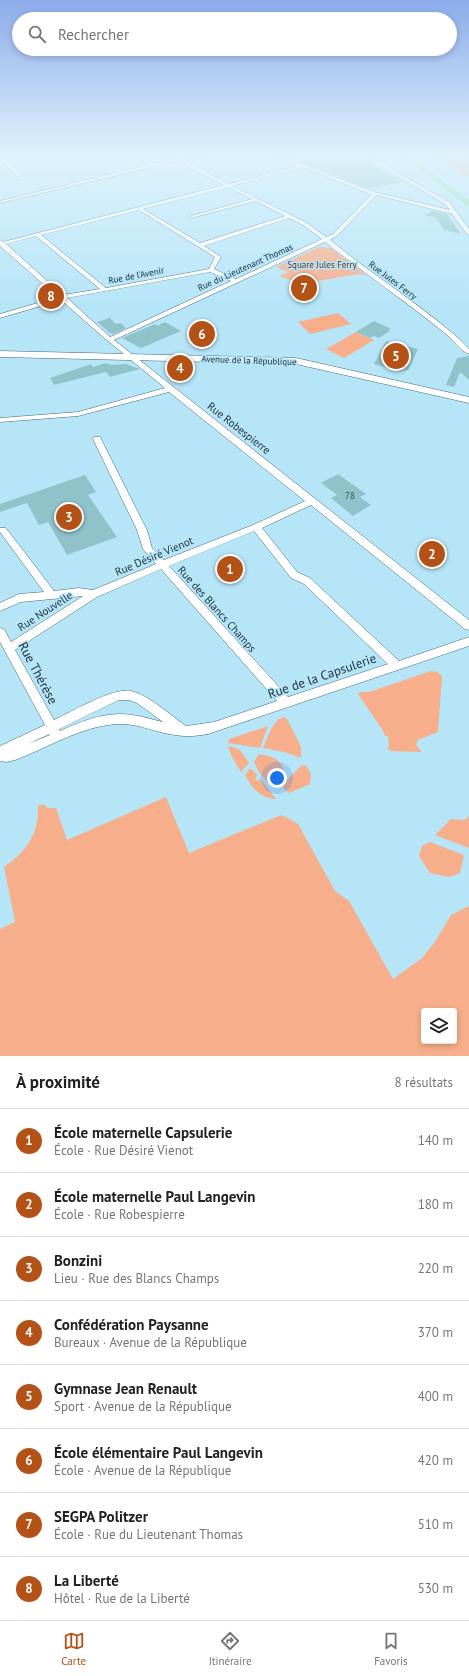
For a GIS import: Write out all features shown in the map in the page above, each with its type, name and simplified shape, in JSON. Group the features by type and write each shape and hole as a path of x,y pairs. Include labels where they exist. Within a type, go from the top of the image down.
{"main road":[{"name":"Avenue de la République","path":"0,354 296,361 469,400"}],"street":[{"path":"1,243 158,203"},
{"path":"193,216 243,203"},
{"name":"Rue Jules Ferry","path":"263,203 305,224 357,265 371,273 450,334 469,352"},
{"name":"Rue du Lieutenant Thomas","path":"110,339 327,240 344,228 367,203"},
{"path":"414,203 455,213"},
{"path":"446,203 469,233"},
{"path":"139,208 200,245 218,258 212,270 236,281"},
{"path":"200,245 290,216"},
{"path":"37,235 105,290"},
{"name":"Rue Robespierre","path":"1,243 110,339 170,389 469,626"},
{"name":"Rue de l'Avenir","path":"0,316 64,297 212,270"},
{"path":"0,420 78,414 170,389"},
{"name":"Rue des Blancs Champs","path":"97,439 142,530 148,549 286,703"},
{"name":"Rue Désiré Vienot","path":"0,607 20,598 79,592 94,594 256,527 312,501"},
{"path":"256,527 294,575 307,581 397,666"},
{"path":"3,530 52,595"},
{"name":"Rue Nouvelle","path":"9,648 94,594"},
{"name":"Rue Thérèse","path":"0,632 57,738"},
{"name":"Rue de la Capsulerie","path":"0,756 6,757 15,755 98,722 119,718 147,721 170,730 191,732 214,727 469,641"},
{"path":"0,752 118,695 130,695 141,700 183,731"}],"green space":[{"name":"Square Jules Ferry","path":"319,247 331,248 367,276 359,274 317,281 311,278 290,280 280,276 288,272 276,267"},
{"path":"338,313 351,324 310,334 298,322"},
{"path":"356,332 374,340 344,358 326,349"},
{"path":"431,671 437,672 442,676 438,732 418,740 416,745 421,751 420,752 391,751 387,748 389,747 388,736 385,736 382,729 358,694 360,692 369,692"},
{"path":"284,717 287,719 301,747 301,758 284,752 263,748 273,725"},
{"path":"268,726 260,748 228,743 229,739"},
{"path":"228,746 239,749 249,763 241,772 232,757"},
{"path":"259,754 270,756 277,760 280,763 286,777 279,783 269,784 259,772 254,762"},
{"path":"302,765 306,766 311,774 310,784 289,793 283,788 284,783"},
{"path":"249,769 253,770 257,775 255,779 258,781 260,778 276,799 265,797 257,792 245,775"},
{"path":"166,797 189,853 281,815 288,818 298,824 335,891 349,901 393,979 422,958 435,942 451,915 469,906 469,1056 0,1056 0,929 15,922 4,867 19,855 30,841 36,825 38,806 43,804 48,808 56,808 67,840"},
{"path":"469,816 469,848 435,835 451,819 464,820"},
{"path":"430,842 464,855 460,873 449,877 430,873 419,856 422,846"}],"building":[{"path":"432,211 447,214 461,234 444,230 436,218 425,215"},
{"path":"110,318 116,324 121,323 126,328 114,334 110,333 97,322"},
{"path":"374,321 391,329 388,330 390,331 379,338 374,336 370,338 356,332"},
{"path":"165,322 181,331 141,348 122,338 155,324 157,326"},
{"path":"386,341 418,349 408,370 400,371 374,364"},
{"path":"469,356 469,380 460,372 454,387 446,385 457,358"},
{"path":"106,363 111,365 126,364 140,369 110,377 106,372 54,385 50,378 91,364 93,367"},
{"path":"338,474 366,494 360,497 371,505 353,516 331,498 337,495 321,483"},
{"path":"85,475 96,492 88,495 117,537 67,555 48,522 39,525 27,503 0,512 0,504"}],"place":[{"name":"SEGPA Politzer","path":"304,288"},
{"name":"La Liberté","path":"51,296"},
{"name":"École élémentaire Paul Langevin","path":"202,334"},
{"name":"Gymnase Jean Renault","path":"396,356"},
{"name":"Confédération Paysanne","path":"180,368"},
{"name":"Bonzini","path":"69,517"},
{"name":"École maternelle Paul Langevin","path":"432,554"},
{"name":"École maternelle Capsulerie","path":"230,569"}]}
